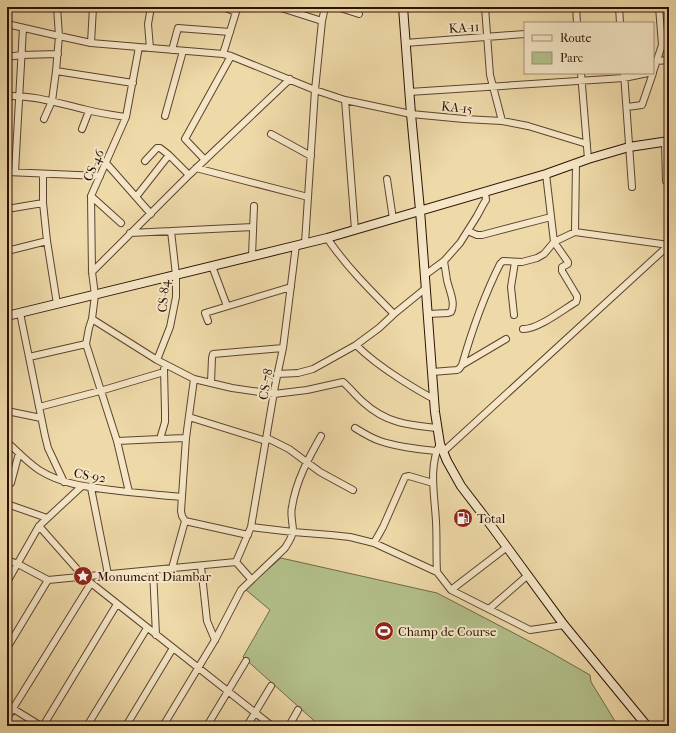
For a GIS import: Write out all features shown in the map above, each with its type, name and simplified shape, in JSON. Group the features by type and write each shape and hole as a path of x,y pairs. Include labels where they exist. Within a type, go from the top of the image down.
{"main road":[{"path":"403,7 434,399 440,449 461,486 564,625 647,726"},
{"path":"7,316 327,238 546,174 588,159 629,147 667,142"}],"street":[{"path":"44,119 52,101 58,54 59,36 57,7"},
{"path":"91,43 93,7"},
{"path":"150,48 148,24 151,7"},
{"path":"223,7 237,10 223,54"},
{"path":"305,243 315,90 322,21 325,7"},
{"path":"337,7 359,14"},
{"path":"485,7 490,75 502,121"},
{"path":"576,7 577,22"},
{"path":"618,7 620,22"},
{"path":"654,68 662,45 659,7"},
{"path":"283,8 322,21"},
{"name":"KA-15","path":"7,24 91,43 223,54 344,100 411,114 502,121 528,126 587,144"},
{"path":"16,172 23,28"},
{"path":"172,50 178,28 230,32"},
{"name":"KA-11","path":"405,43 524,34"},
{"name":"CS-46","path":"86,344 92,319 94,295 92,272 91,196 126,117 139,47"},
{"path":"165,116 183,51"},
{"path":"7,58 21,55 58,54"},
{"path":"205,160 185,139 231,56"},
{"path":"656,61 669,60"},
{"path":"56,71 133,83"},
{"path":"581,74 588,159"},
{"path":"409,92 582,80 636,74"},
{"path":"627,107 642,105 652,74"},
{"path":"624,75 632,187"},
{"path":"92,272 196,168 290,80"},
{"path":"7,96 20,95 52,101 89,111 126,117"},
{"path":"344,100 355,230"},
{"path":"82,129 89,111"},
{"path":"271,134 311,156"},
{"path":"666,181 667,142"},
{"path":"145,161 157,148 161,148 189,175"},
{"path":"136,196 169,155"},
{"path":"106,163 151,214"},
{"path":"575,232 576,163"},
{"path":"196,168 308,197"},
{"path":"7,172 100,176"},
{"path":"43,174 43,203 47,241 57,304"},
{"path":"523,330 527,330 540,324 576,302 577,299 577,296 562,271 562,268 568,264 568,262 554,242 546,174"},
{"path":"387,179 394,219"},
{"path":"425,275 444,261 460,243 486,200 485,192"},
{"path":"91,196 121,223"},
{"path":"7,209 43,203"},
{"path":"252,256 254,206"},
{"path":"468,231 477,235 482,235 551,217"},
{"path":"130,233 253,227"},
{"name":"CS-84","path":"157,360 170,327 176,297 176,275 171,231"},
{"path":"462,365 471,334 489,286 503,261 522,262 537,258 544,254 554,242 575,232 669,245"},
{"path":"327,238 352,270 394,314"},
{"path":"7,252 47,241"},
{"name":"CS-78","path":"236,562 251,527 277,374 283,348 296,245"},
{"path":"437,572 436,523 432,483 440,449 669,245"},
{"path":"428,314 448,313 452,310 452,299 444,261"},
{"path":"514,314 512,287 515,262"},
{"path":"212,266 227,306"},
{"path":"208,321 205,313 291,287"},
{"path":"277,374 298,373 313,369 356,345 379,328 426,288"},
{"path":"20,312 48,448 64,482"},
{"path":"92,319 157,360 194,378 232,388 274,394 307,390 343,382 363,402 384,417 395,422 411,426 437,428"},
{"path":"432,372 457,370 462,365 506,339"},
{"path":"29,357 86,344 116,441 129,492"},
{"path":"356,345 377,364 434,399"},
{"path":"211,382 212,356 214,354 283,348"},
{"path":"160,439 165,422 164,364"},
{"path":"39,407 164,372"},
{"path":"172,568 184,518 181,511 186,438 194,378"},
{"path":"7,411 41,418"},
{"path":"189,417 266,440 289,449 320,472 353,490"},
{"path":"355,428 369,437 393,445 440,449"},
{"path":"163,726 215,640 241,590 285,548 290,540 293,532 291,520 292,508 298,483 307,461 321,436"},
{"path":"116,441 186,438"},
{"name":"CS-92","path":"7,442 30,463 40,470 64,482 91,488 182,497"},
{"path":"7,481 11,483 19,453"},
{"path":"374,543 383,528 404,477 409,476 432,483"},
{"path":"7,582 39,526 82,486"},
{"path":"91,488 108,574"},
{"path":"7,504 47,518"},
{"path":"184,518 248,535"},
{"path":"39,526 84,577 272,726"},
{"path":"251,527 350,537 374,543 437,572 451,590 530,630 564,625"},
{"path":"451,590 507,547"},
{"path":"7,560 18,564 48,580 236,562 251,579"},
{"path":"201,566 207,621 215,640"},
{"path":"153,570 156,635"},
{"path":"489,609 528,575"},
{"path":"7,648 48,580"},
{"path":"7,718 10,707 91,583"},
{"path":"10,707 42,726 117,604"},
{"path":"87,726 147,628"},
{"path":"126,726 173,648"},
{"path":"207,726 246,661"},
{"path":"247,726 271,686"},
{"path":"289,726 298,710"}],"green space":[{"name":"Champ de Course","path":"281,558 437,593 548,651 590,675 591,682 618,726 320,726 243,657 270,610 245,589"}],"place":[{"name":"Total","path":"463,518"},
{"name":"Monument Diambar","path":"83,576"},
{"name":"Champ de Course","path":"384,631"}]}
